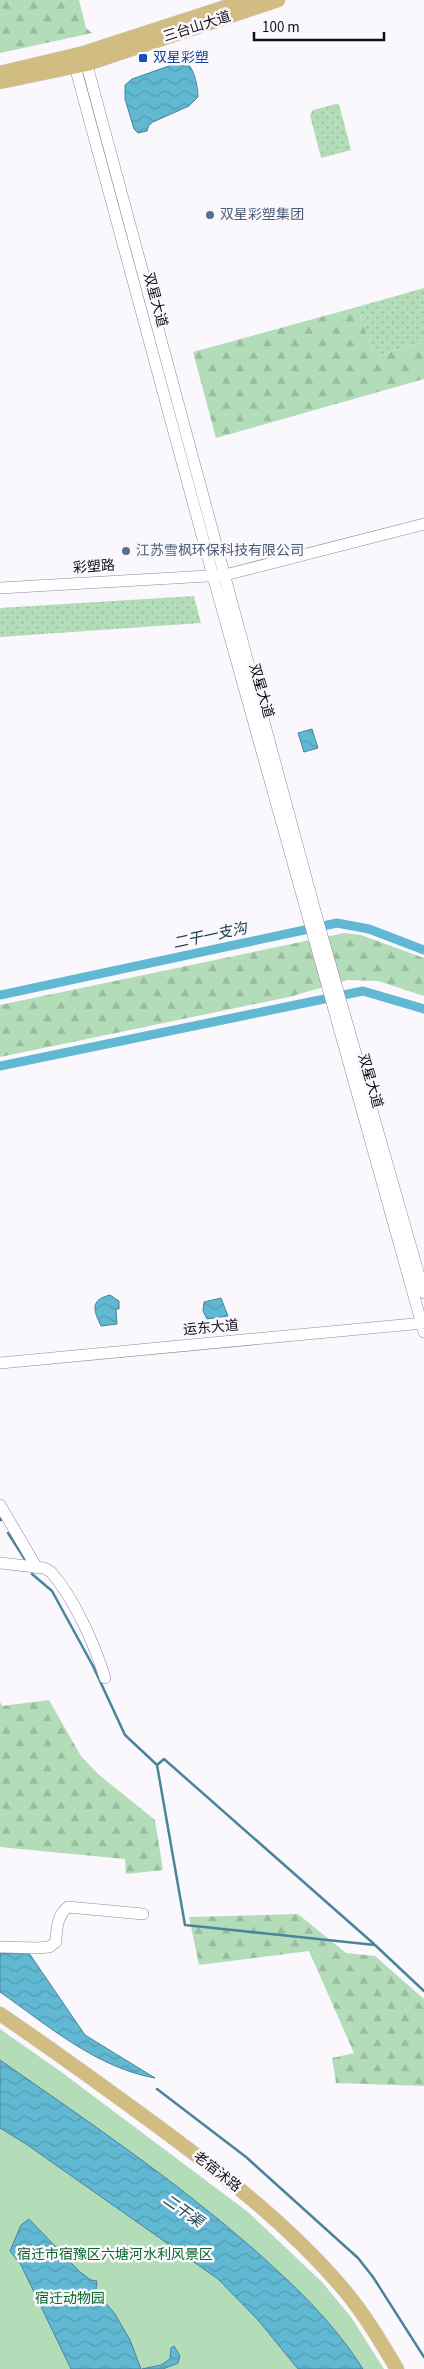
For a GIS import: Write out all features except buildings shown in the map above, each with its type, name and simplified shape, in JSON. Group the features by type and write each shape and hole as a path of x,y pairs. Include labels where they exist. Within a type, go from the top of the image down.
{"main road":[{"name":"三台山大道","path":"0,73 79,60 247,0"},
{"name":"三台山大道","path":"0,82 278,0"},
{"name":"老宿沭路","path":"0,2014 176,2139 230,2181 275,2220 345,2291 371,2326 398,2369"}],"street":[{"name":"双星大道","path":"79,60 311,912 342,1022 424,1293"},
{"name":"彩塑路","path":"0,588 219,576 424,524"},
{"name":"双星大道","path":"342,1022 423,1326"},
{"name":"运东大道","path":"0,1363 423,1326"},
{"path":"0,1505 37,1568"},
{"path":"0,1563 44,1568 56,1579 86,1630 98,1655 104,1678"},
{"path":"0,1947 49,1946 56,1942 56,1933 62,1911 68,1907 143,1914"}],"green space":[{"path":"0,0 79,0 86,28 92,33 0,53"},
{"path":"339,104 351,150 321,158 310,115 313,110"},
{"path":"424,288 424,342 380,355 373,351 357,307"},
{"path":"357,307 373,351 380,355 424,342 424,379 216,438 193,352"},
{"path":"194,596 201,623 0,637 0,608"},
{"path":"344,933 361,935 424,958 424,996 378,981 348,980 289,997 0,1057 0,1005"},
{"path":"49,1700 81,1756 98,1774 155,1820 163,1870 126,1874 125,1859 0,1847 0,1702 2,1706"},
{"path":"298,1914 346,1953 375,1956 424,1999 424,2086 336,2083 332,2058 354,2053 309,1951 199,1965 189,1917"},
{"name":"宿迁市宿豫区六塘河水利风景区","path":"0,2029 60,2071 248,2212 322,2282 351,2317 384,2369 0,2369"}],"water":[{"path":"183,61 193,71 198,97 189,106 153,122 149,125 147,131 138,133 134,129 125,99 125,85 132,79"},
{"path":"312,729 318,748 304,752 298,733"},
{"path":"110,1295 119,1301 119,1309 116,1309 117,1324 101,1326 96,1316 96,1303 103,1297"},
{"path":"221,1298 228,1316 207,1319 203,1311 204,1302"},
{"path":"0,1953 29,1953 85,2035 155,2078 113,2065 73,2044 0,1992"},
{"name":"二干渠","path":"0,2060 159,2173 250,2246 311,2303 339,2335 363,2369 298,2369 258,2320 218,2279 26,2144 0,2128"},
{"path":"29,2219 80,2272 91,2280 97,2281 96,2290 98,2294 115,2314 130,2340 141,2369 71,2369 21,2265 10,2251 21,2225"},
{"path":"174,2346 180,2356 178,2363 163,2369 142,2369 161,2365 170,2359 171,2348"}],"waterway":[{"name":"二干一支沟","path":"0,995 337,923 369,929 424,950"},
{"path":"0,1066 363,991 424,1009"},
{"path":"8,1533 26,1561"},
{"path":"32,1574 52,1591 93,1666 125,1735 157,1765 185,1925 375,1945 424,1991"},
{"path":"157,1765 164,1759 374,1944"},
{"path":"157,2089 246,2157 358,2258 373,2277 424,2357"}],"place":[{"name":"双星彩塑","path":"143,58"},
{"name":"双星彩塑集团","path":"210,215"},
{"name":"江苏雪枫环保科技有限公司","path":"126,551"}],"park label":[{"name":"宿迁动物园","path":"70,2299"}]}
